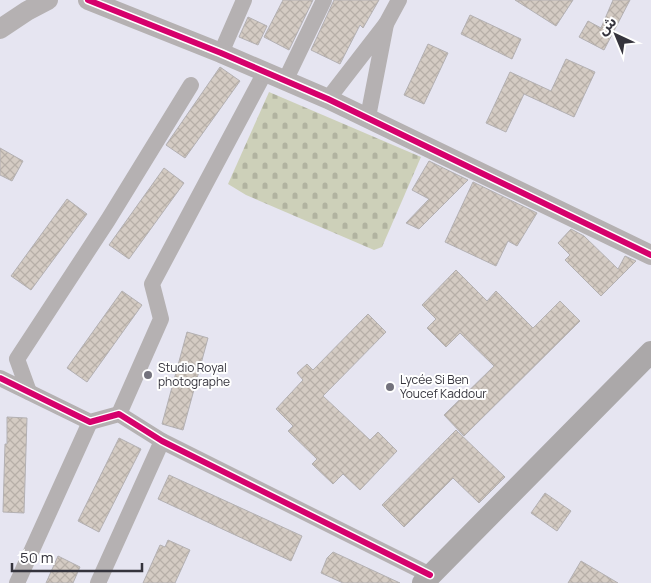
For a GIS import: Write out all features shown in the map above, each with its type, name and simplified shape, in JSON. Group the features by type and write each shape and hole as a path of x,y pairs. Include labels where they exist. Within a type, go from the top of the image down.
{"main road":[{"path":"426,579 651,352"}],"street":[{"path":"0,29 48,0"},
{"path":"88,0 221,53 368,117 651,255"},
{"path":"221,53 244,0"},
{"path":"285,81 324,0"},
{"path":"328,99 386,24 399,0"},
{"path":"368,117 386,24"},
{"path":"119,414 160,319 152,284 266,72"},
{"path":"29,392 18,359 108,220 191,85"},
{"path":"0,378 90,422 119,414 162,441 426,579"},
{"path":"17,583 90,422"},
{"path":"98,583 162,441"}],"green space":[{"path":"269,92 421,157 382,247 374,250 246,195 228,184"}],"building":[{"path":"283,0 313,0 289,50 264,37"},
{"path":"334,0 379,0 363,28 360,25 340,64 311,50"},
{"path":"515,0 573,0 556,26"},
{"path":"613,0 630,0 604,50 579,37 588,21 601,28"},
{"path":"470,15 521,39 512,59 461,34"},
{"path":"248,17 267,26 258,45 239,37"},
{"path":"428,44 448,53 424,104 404,95"},
{"path":"566,59 595,72 574,117 524,94 506,132 486,123 510,72 551,91"},
{"path":"220,67 240,81 185,158 166,145"},
{"path":"0,148 23,161 12,181 0,175"},
{"path":"429,161 468,180 419,229 406,223 429,199 412,190"},
{"path":"164,168 184,183 129,259 109,245"},
{"path":"473,182 537,213 517,246 508,241 496,266 445,242"},
{"path":"67,199 87,214 31,290 11,276"},
{"path":"571,229 584,236 618,269 625,256 636,261 601,296 565,260 570,255 558,243"},
{"path":"456,270 487,301 496,291 533,328 560,301 580,321 464,436 444,415 494,366 460,333 446,347 427,328 436,319 422,305"},
{"path":"122,291 142,305 87,382 67,368"},
{"path":"368,314 386,332 323,396 370,440 378,432 397,451 360,490 343,474 333,484 312,464 317,459 288,431 293,426 276,409 303,380 297,373 307,364 313,370"},
{"path":"187,332 208,338 183,430 162,424"},
{"path":"7,417 27,418 24,513 3,512"},
{"path":"456,430 505,477 479,503 453,478 404,527 382,505"},
{"path":"119,438 141,449 99,532 78,521"},
{"path":"169,475 302,536 291,561 158,499"},
{"path":"545,493 571,511 557,531 531,513"},
{"path":"168,540 190,550 175,583 143,583 160,545 165,547"},
{"path":"333,552 400,583 343,583 321,573 327,558"},
{"path":"58,556 80,567 73,583 46,583"},
{"path":"581,561 618,583 568,583"}],"cycle path":[{"path":"88,0 221,53 328,99 651,255"},
{"path":"0,378 90,422 119,414 162,441 430,575"}],"place":[{"name":"Studio Royal photographe","path":"148,375"},
{"name":"Lycée Si Ben Youcef Kaddour","path":"390,387"}]}
